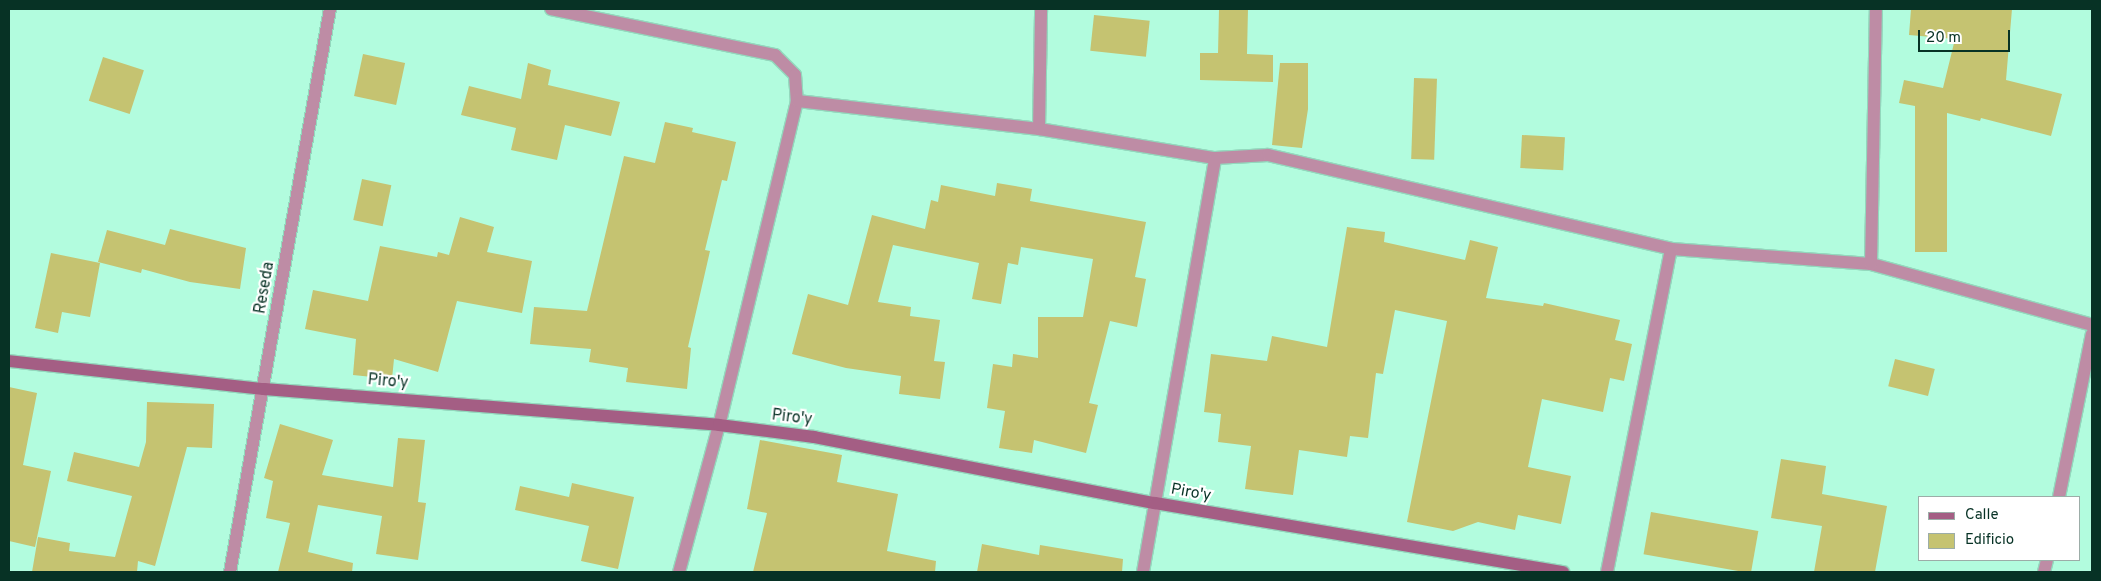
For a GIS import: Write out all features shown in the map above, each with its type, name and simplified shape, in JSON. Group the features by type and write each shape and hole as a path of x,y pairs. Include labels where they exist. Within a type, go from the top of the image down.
{"main road":[{"name":"Piro'y","path":"9,361 264,388 719,425 814,437 1155,503 1563,572"}],"street":[{"name":"Reseda","path":"230,572 330,9"},
{"path":"551,9 775,55 795,75 796,101 719,425 679,572"},
{"path":"1039,129 1041,9"},
{"path":"1871,264 1876,9"},
{"path":"796,101 1039,129 1215,158 1268,154 1670,249 1871,264 2092,325"},
{"path":"1143,572 1215,158"},
{"path":"1607,572 1670,249"},
{"path":"2060,496 2092,334"}],"building":[{"path":"1219,9 1248,9 1247,54 1273,55 1273,82 1200,80 1200,53 1218,53"},
{"path":"1911,9 2012,9 2006,80 2062,94 2051,136 1981,118 1980,121 1947,113 1947,252 1915,252 1915,106 1899,103 1904,80 1943,88 1955,39 1909,35"},
{"path":"1094,15 1150,21 1146,57 1090,51"},
{"path":"363,54 405,63 396,105 354,96"},
{"path":"103,57 144,70 130,114 89,101"},
{"path":"528,63 551,70 548,85 620,102 611,136 565,125 557,160 511,150 516,128 461,115 469,86 521,99"},
{"path":"1280,63 1308,63 1308,109 1302,148 1272,145"},
{"path":"1414,78 1437,79 1434,160 1411,159"},
{"path":"665,122 693,128 692,132 736,142 727,181 722,180 705,250 710,251 688,347 691,348 687,389 626,382 628,368 589,362 591,349 530,344 534,307 587,311 624,156 655,163"},
{"path":"1522,135 1565,137 1563,170 1520,168"},
{"path":"362,179 391,185 383,226 353,220"},
{"path":"997,183 1032,189 1030,201 1146,222 1135,277 1146,279 1137,327 1110,321 1089,403 1098,405 1086,453 1034,440 1032,453 999,448 1005,411 987,408 993,364 1012,367 1013,354 1038,358 1038,317 1083,317 1093,259 1021,247 1018,265 1008,263 1001,304 972,299 979,263 893,245 878,302 911,307 910,316 940,320 934,361 945,362 940,399 899,394 901,376 846,368 792,354 808,294 848,305 872,215 925,229 931,200 938,202 941,185 995,196"},
{"path":"460,217 494,227 487,252 532,261 522,313 457,301 438,372 394,359 392,379 353,375 356,339 305,329 313,290 368,301 380,246 437,257 438,252 449,255"},
{"path":"1347,227 1385,232 1384,242 1465,260 1470,240 1498,247 1486,298 1543,306 1544,303 1620,320 1615,340 1632,344 1624,381 1610,378 1603,412 1542,399 1528,467 1571,476 1561,524 1518,515 1515,530 1478,522 1453,531 1407,522 1447,321 1395,310 1383,374 1376,373 1368,438 1350,436 1347,457 1299,450 1293,495 1245,489 1251,446 1218,442 1221,414 1204,412 1211,354 1267,361 1272,336 1327,347"},
{"path":"170,229 246,248 240,289 190,282 142,269 141,273 98,262 107,230 165,245"},
{"path":"51,253 100,263 90,317 62,312 58,333 35,328"},
{"path":"1895,359 1935,369 1928,396 1888,386"},
{"path":"9,387 37,393 23,465 51,471 35,547 9,541"},
{"path":"147,402 214,404 212,448 187,447 155,566 138,561 137,572 32,572 38,537 70,543 69,551 115,557 132,496 67,481 74,452 139,467 146,442"},
{"path":"280,424 333,440 322,475 393,487 398,438 425,440 418,502 426,503 418,560 376,554 382,516 318,505 308,552 353,563 352,572 278,572 290,523 266,518 273,481 264,478"},
{"path":"760,440 842,455 837,482 898,494 887,551 936,561 935,572 753,572 767,513 747,509"},
{"path":"1781,459 1826,466 1822,494 1887,506 1875,572 1814,572 1822,526 1771,518"},
{"path":"572,483 634,497 618,569 581,561 589,526 515,510 520,486 569,497"},
{"path":"1651,512 1758,531 1751,572 1644,554"},
{"path":"982,544 1039,555 1040,545 1123,559 1122,572 977,572"}]}
